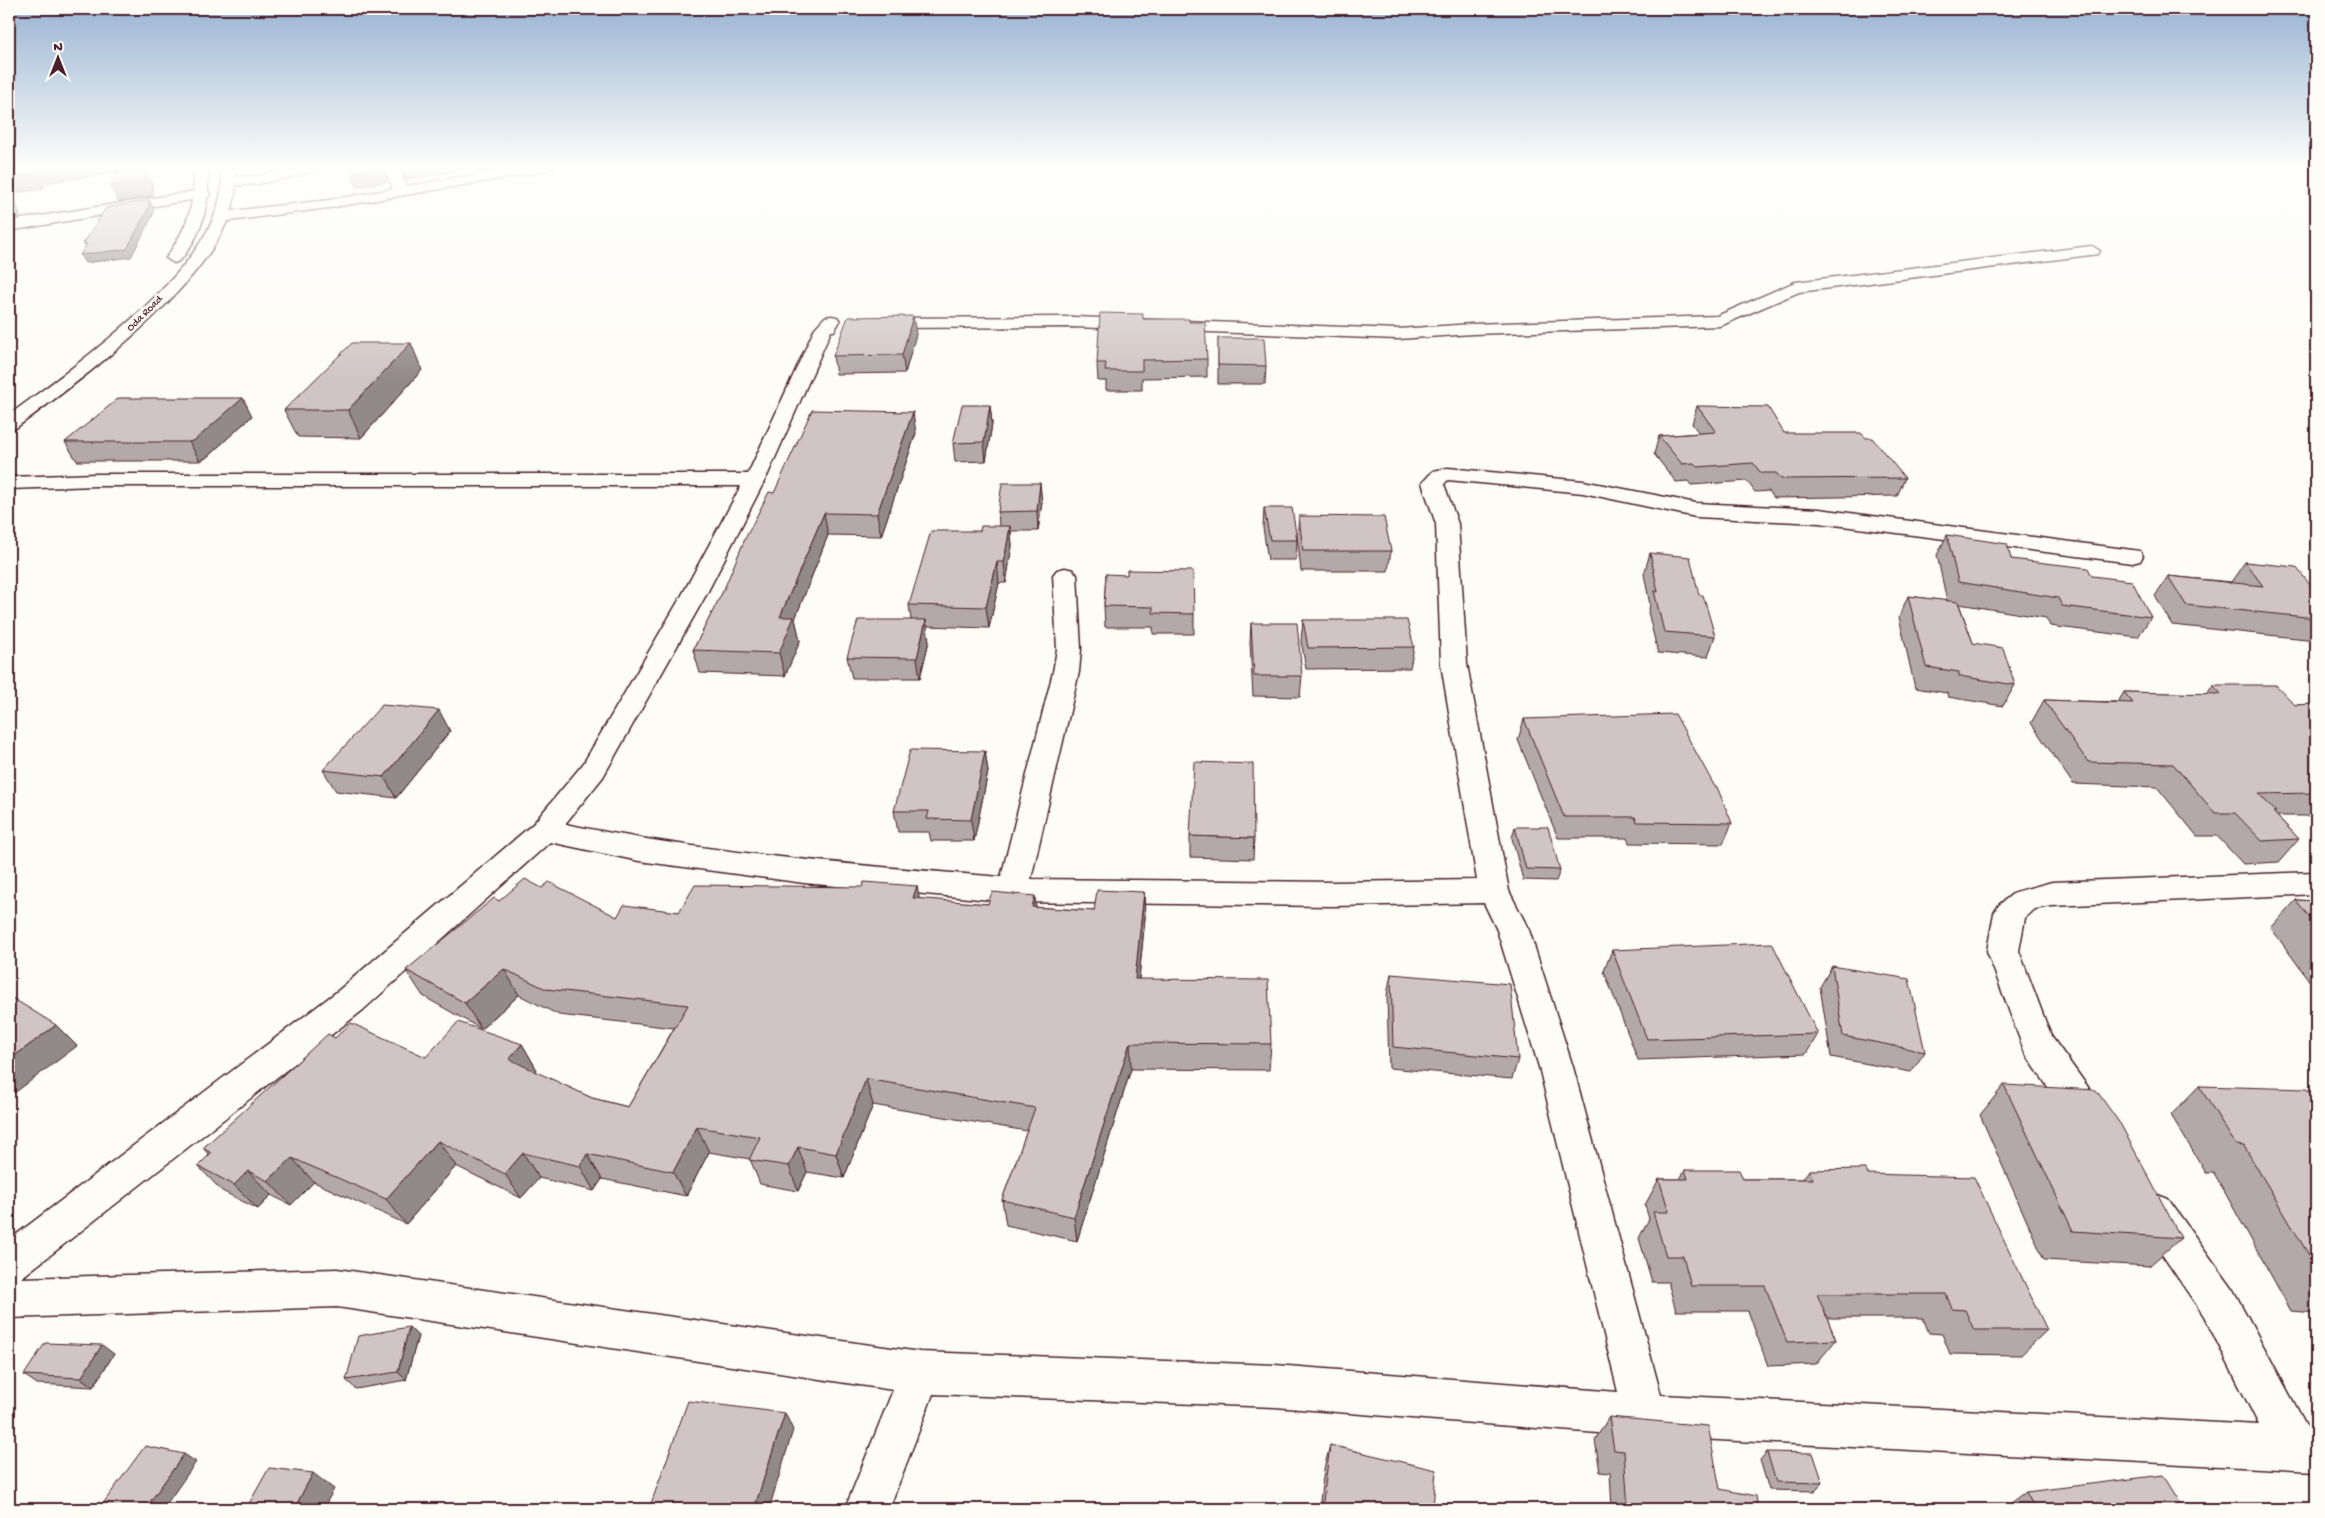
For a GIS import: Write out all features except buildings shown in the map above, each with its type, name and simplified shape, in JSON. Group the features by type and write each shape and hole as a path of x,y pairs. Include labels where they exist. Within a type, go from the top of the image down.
{"street":[{"path":"166,268 189,238"},
{"name":"Oda Road","path":"9,424 134,328 201,252 209,238"},
{"path":"9,1264 351,1000 418,943 544,830 593,770 694,596 755,480 824,328 831,321 828,327 854,323 1074,322 1398,334 1472,329 1720,321 1794,287 2092,251"},
{"path":"1645,1415 1556,1066 1513,930 1494,891 1455,674 1446,524 1433,483 1440,475 1487,477 1583,487 1696,510 1819,516 2132,556"},
{"path":"9,483 96,480 599,482 755,480"},
{"path":"1013,890 1066,672 1069,649 1065,575"},
{"path":"544,830 639,850 804,872 1013,890 1334,894 1494,891"},
{"path":"2111,1149 2037,1043 2003,952 2010,913 2026,900 2052,894 2316,883"},
{"path":"2134,1182 2218,1302 2306,1449"},
{"path":"9,1298 337,1288 920,1373 1275,1386 1645,1415 2306,1449"},
{"path":"867,1509 920,1373"}]}
